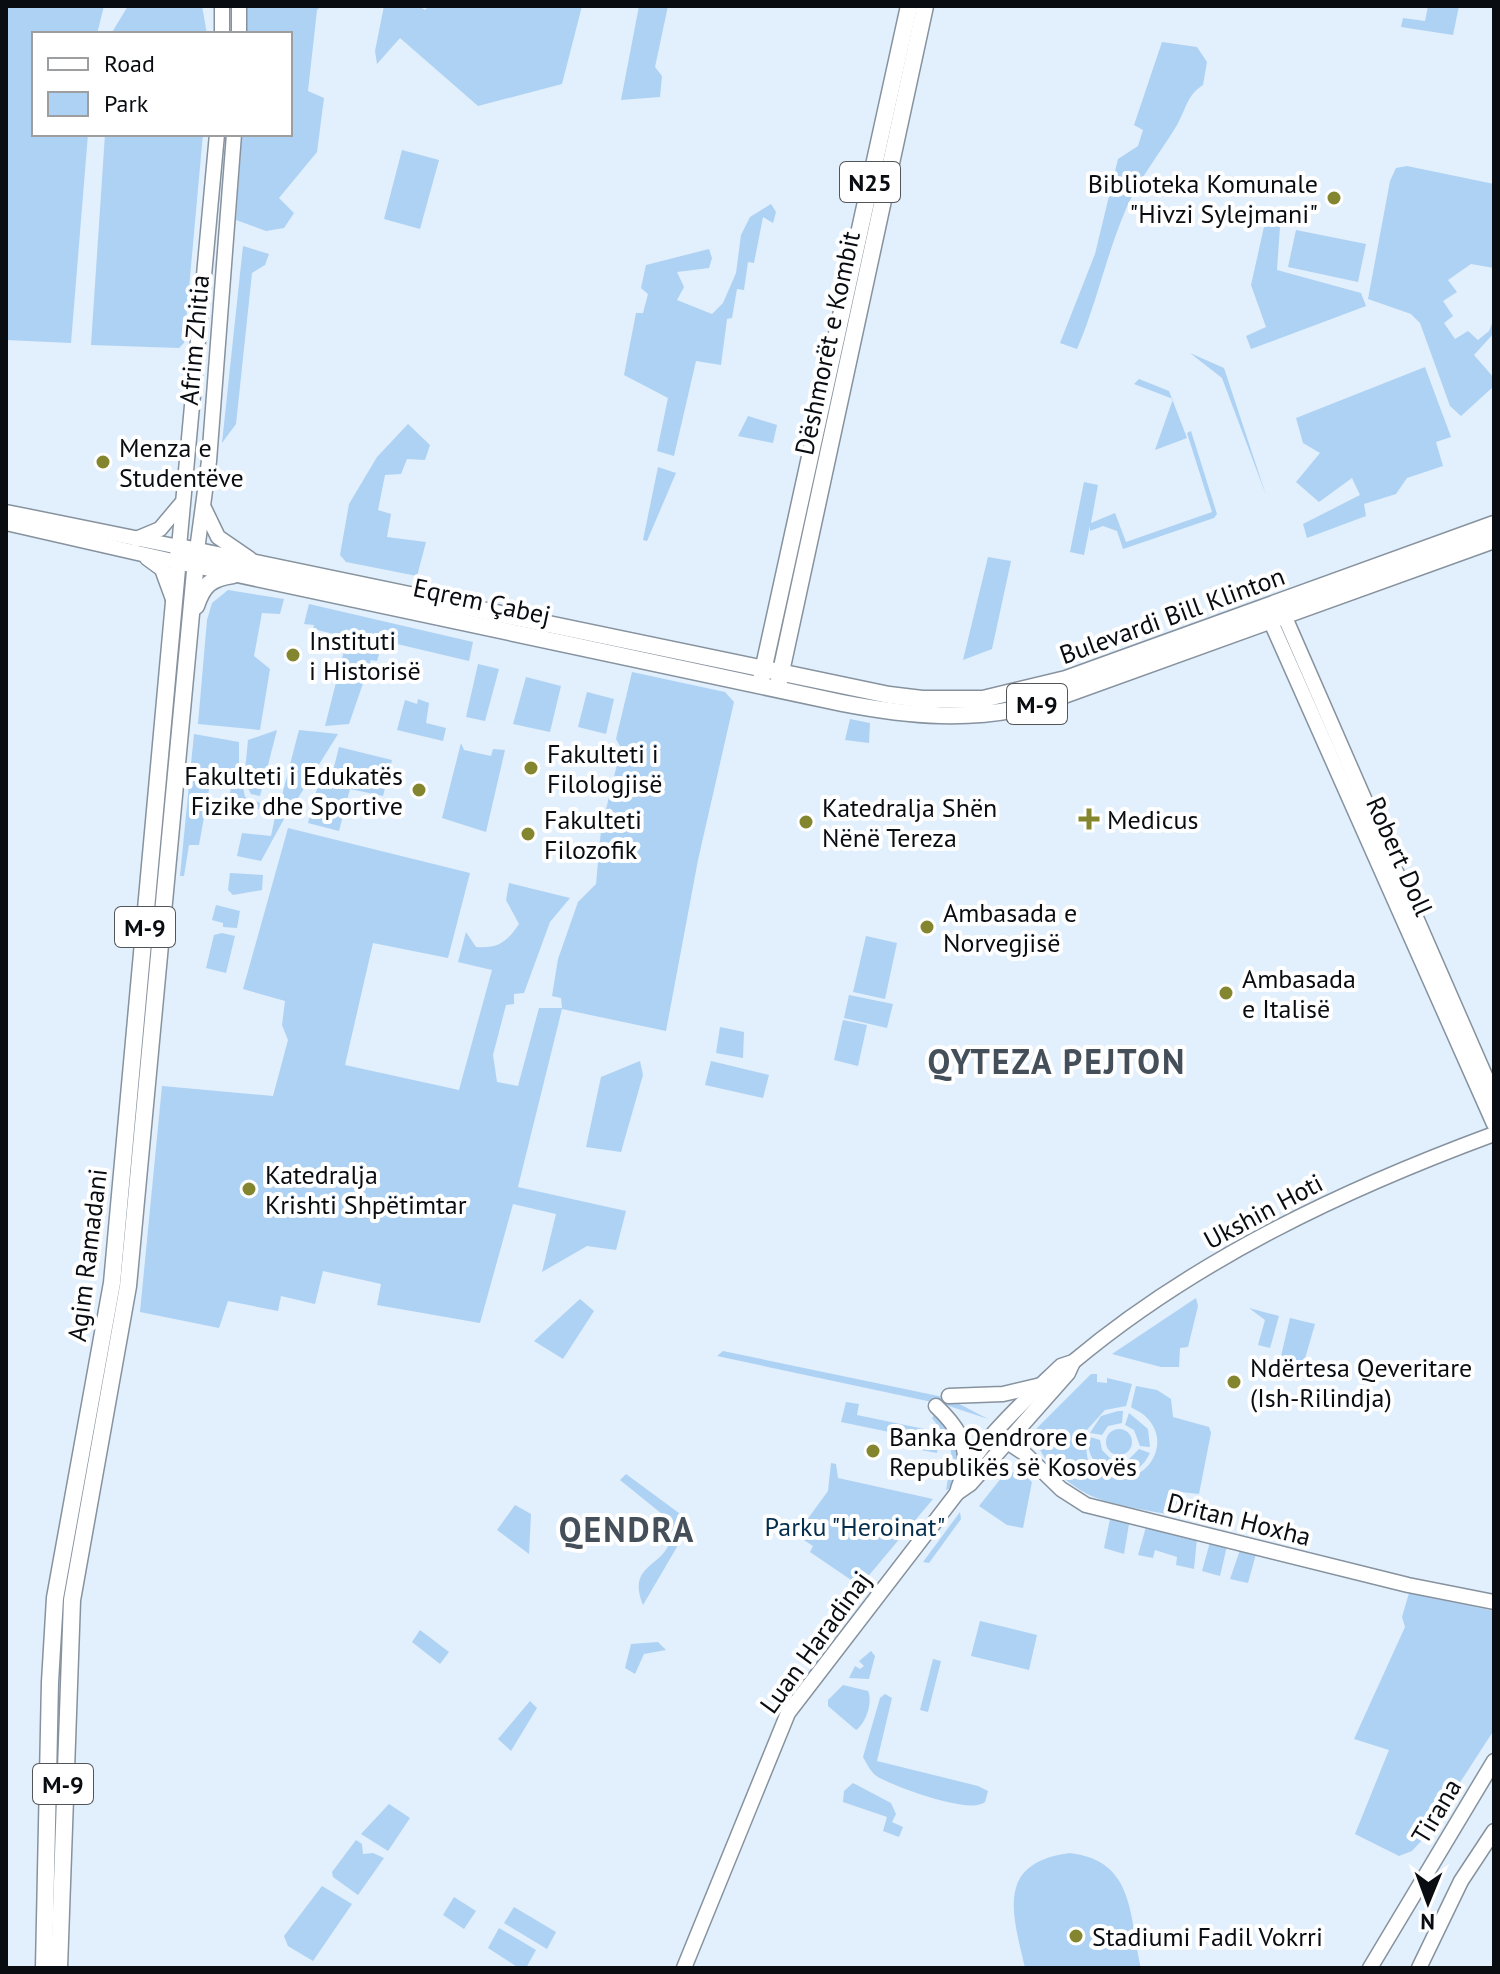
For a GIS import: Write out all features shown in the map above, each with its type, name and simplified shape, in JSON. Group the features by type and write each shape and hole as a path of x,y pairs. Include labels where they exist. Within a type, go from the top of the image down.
{"main road":[{"path":"222,6 222,32"},
{"path":"239,6 239,32"},
{"name":"Dëshmorët e Kombit","path":"761,678 909,6"},
{"name":"Dëshmorët e Kombit","path":"779,682 925,6"},
{"name":"Afrim Zhitia","path":"178,554 186,497 217,136"},
{"name":"Afrim Zhitia","path":"196,558 234,136"},
{"path":"133,545 169,522 186,497"},
{"path":"190,622 204,587 218,577 248,567 215,533 203,501"},
{"path":"6,512 133,545 159,566 174,606"},
{"path":"6,523 178,554"},
{"name":"Bulevardi Bill Klinton","path":"1274,612 1494,524"},
{"name":"Bulevardi Bill Klinton","path":"761,678 922,699 995,697 1066,679 1494,540"},
{"name":"Eqrem Çabej","path":"178,554 761,678"},
{"name":"Agim Ramadani","path":"44,1968 51,1659 60,1570 112,1283 178,554"},
{"name":"Agim Ramadani","path":"59,1968 72,1600 125,1312 196,558"},
{"name":"Robert Doll","path":"1274,612 1494,1096"},
{"name":"Robert Doll","path":"1274,612 1494,1124"},
{"name":"Ukshin Hoti","path":"1005,1433 1041,1385 1061,1366 1073,1362 1165,1293 1320,1206 1494,1134"},
{"name":"Ukshin Hoti","path":"1005,1433 1068,1373 1073,1362"},
{"path":"949,1396 1003,1394 1041,1385"},
{"path":"936,1406 961,1434 966,1448 965,1472"},
{"name":"Dritan Hoxha","path":"1005,1433 1073,1498 1105,1511 1423,1588 1494,1602"},
{"name":"Luan Haradinaj","path":"684,1968 788,1713 957,1493 965,1472 1005,1433"},
{"name":"Luan Haradinaj","path":"957,1493 970,1484 1005,1433"},
{"name":"Tirana","path":"1370,1968 1494,1761"},
{"path":"1419,1968 1461,1881 1494,1831"}],"green space":[{"path":"6,6 104,6 98,32 32,32 32,136 88,136 71,343 6,340"},
{"path":"128,6 202,6 207,32 112,32"},
{"path":"246,6 321,6 317,10 308,91 324,98 317,152 279,198 294,213 284,228 266,231 236,220 242,136 292,136 292,32 246,32"},
{"path":"384,6 419,6 425,10 429,6 582,6 562,84 478,106 400,38 377,64 375,51"},
{"path":"639,6 668,6 655,67 662,76 660,97 621,100"},
{"path":"1428,6 1459,6 1453,35 1401,27 1403,18 1425,21"},
{"path":"1162,42 1197,47 1207,62 1203,85 1190,98 1177,125 1131,198 1077,349 1060,343 1095,254 1118,159 1138,146 1143,130 1134,125"},
{"path":"105,136 203,136 184,343 179,348 91,345"},
{"path":"402,150 439,160 420,229 384,219"},
{"path":"1407,166 1494,184 1494,268 1471,264 1448,280 1457,292 1443,301 1453,316 1444,323 1455,339 1468,331 1478,340 1489,331 1494,319 1494,333 1474,355 1494,378 1494,386 1461,416 1450,406 1420,323 1411,314 1368,299 1390,181 1396,168"},
{"path":"771,204 776,212 773,223 763,217 754,263 748,262 744,290 737,289 732,318 727,319 721,365 696,361 674,456 657,451 668,398 624,375 636,313 643,313 648,294 641,288 646,265 709,249 712,258 709,268 677,272 684,287 677,300 712,314 723,303 736,273 741,235 750,217"},
{"path":"1268,209 1281,212 1277,270 1361,293 1366,306 1251,349 1246,336 1266,327 1251,285"},
{"path":"1296,230 1366,244 1358,282 1288,267"},
{"path":"243,246 269,254 265,265 252,273 236,424 222,443"},
{"path":"1190,353 1224,368 1266,495 1222,378"},
{"path":"1425,367 1451,437 1436,442 1443,466 1407,478 1396,494 1364,504 1366,516 1307,538 1303,524 1360,495 1352,478 1319,502 1296,482 1320,453 1303,443 1296,418"},
{"path":"1139,379 1169,391 1172,399 1134,384"},
{"path":"1173,400 1187,438 1155,450"},
{"path":"748,416 777,425 773,443 738,436"},
{"path":"408,424 430,445 425,460 407,459 401,474 385,475 378,510 391,514 387,537 426,542 417,576 346,562 340,555 349,504 377,457"},
{"path":"1191,431 1217,514 1214,518 1123,549 1117,531 1103,526 1090,531 1090,525 1084,555 1070,552 1084,482 1098,485 1091,523 1115,513 1126,542 1212,512 1187,433"},
{"path":"658,467 676,473 647,541 643,540"},
{"path":"988,557 1011,561 992,649 963,660"},
{"path":"228,590 284,599 280,614 262,613 254,656 270,669 260,730 198,724 207,620 212,603"},
{"path":"309,604 473,642 469,661 397,644 394,653 380,651 377,661 371,660 349,724 325,726 344,651 338,635 304,624"},
{"path":"478,664 499,669 485,721 466,717"},
{"path":"632,672 725,692 734,702 698,860 666,1031 562,1009 518,1187 626,1211 616,1250 587,1246 542,1272 556,1214 513,1204 480,1323 377,1305 381,1284 323,1271 315,1304 281,1296 278,1311 228,1301 219,1328 140,1312 162,1086 273,1096 288,1040 282,1025 285,1001 243,989 288,828 470,873 448,958 373,943 345,1065 459,1090 492,970 458,962 466,932 476,947 496,945 510,935 519,924 506,900 509,883 570,898 550,922 524,993 514,994 514,1004 506,1005 493,1055 497,1082 518,1086 539,1008 562,1008 561,998 552,996 558,959 578,902 596,884 601,830 621,748 616,739"},
{"path":"526,677 561,686 550,732 513,724"},
{"path":"587,692 614,699 606,734 578,727"},
{"path":"418,699 429,703 426,723 446,728 443,741 397,730 405,700 417,704"},
{"path":"850,719 870,723 869,743 845,740"},
{"path":"277,730 260,796 251,794 244,781 248,740"},
{"path":"299,730 338,734 293,806 280,803"},
{"path":"194,734 239,742 239,768 245,797 265,805 263,810 228,804 234,770 213,767 199,845 189,845 184,876 180,876"},
{"path":"461,743 464,750 491,756 493,749 505,750 486,832 442,818"},
{"path":"339,747 392,760 383,796 350,789 339,831 308,823 319,781 330,783"},
{"path":"276,812 282,813 284,819 261,861 237,856 242,833 271,836"},
{"path":"230,873 263,875 262,890 233,895 228,890"},
{"path":"216,905 240,911 237,928 223,927 223,923 212,920"},
{"path":"214,935 235,936 226,973 206,968"},
{"path":"866,936 897,943 885,999 853,992"},
{"path":"849,995 893,1004 887,1028 844,1018"},
{"path":"843,1020 867,1025 858,1066 834,1060"},
{"path":"720,1027 744,1032 743,1058 716,1053"},
{"path":"640,1061 643,1075 621,1152 586,1147 601,1077"},
{"path":"711,1061 769,1075 763,1098 705,1085"},
{"path":"1196,1298 1198,1306 1188,1347 1180,1348 1179,1367 1161,1367 1112,1354"},
{"path":"580,1299 594,1311 563,1359 534,1341"},
{"path":"1249,1308 1279,1316 1270,1348 1258,1345 1265,1320"},
{"path":"1290,1318 1315,1324 1304,1362 1281,1356"},
{"path":"723,1351 948,1398 988,1419 946,1405 717,1356"},
{"path":"1091,1374 1097,1374 1097,1382 1107,1383 1107,1378 1132,1384 1126,1406 1105,1410 1084,1433 1088,1462 1103,1474 1118,1478 1133,1476 1153,1458 1157,1445 1156,1431 1145,1416 1131,1407 1136,1386 1157,1390 1171,1399 1173,1417 1209,1427 1211,1433 1199,1494 1181,1492 1175,1516 1094,1497 1064,1478 1040,1450 1037,1428"},
{"path":"846,1402 859,1404 857,1415 929,1430 938,1442 937,1453 921,1450 923,1439 841,1422"},
{"path":"1123,1411 1122,1423 1108,1426 1102,1435 1090,1433 1101,1416"},
{"path":"1129,1413 1148,1429 1150,1447 1140,1446 1134,1430 1125,1425"},
{"path":"935,1414 952,1430 960,1448 959,1469 946,1490 951,1452 946,1437 932,1418"},
{"path":"1119,1429 1128,1433 1132,1442 1128,1451 1119,1455 1110,1451 1106,1442 1110,1433"},
{"path":"1090,1437 1100,1440 1102,1450 1112,1460 1110,1472 1092,1458"},
{"path":"1139,1449 1150,1453 1140,1467 1131,1472 1114,1473 1116,1464 1128,1460"},
{"name":"Parku \"Heroinat\"","path":"831,1463 836,1464 838,1478 933,1499 860,1586 810,1552 813,1546 796,1535 828,1491"},
{"path":"1006,1472 1022,1473 1032,1482 1023,1528 1007,1525 979,1506"},
{"path":"626,1474 687,1519 688,1528 643,1605 639,1591 643,1572 664,1553 672,1532 662,1514 620,1480"},
{"path":"515,1505 531,1514 529,1554 497,1530"},
{"path":"960,1512 961,1519 929,1563 923,1562"},
{"path":"1110,1519 1129,1524 1124,1554 1104,1548"},
{"path":"1146,1527 1197,1538 1194,1569 1176,1565 1177,1557 1155,1550 1153,1558 1138,1555"},
{"path":"1210,1542 1227,1546 1220,1576 1202,1571"},
{"path":"1240,1550 1256,1554 1248,1583 1230,1579"},
{"path":"1409,1593 1494,1611 1494,1730 1424,1838 1412,1851 1399,1856 1355,1834 1389,1750 1354,1739 1405,1627 1402,1617"},
{"path":"980,1621 1037,1635 1029,1670 971,1656"},
{"path":"420,1630 449,1652 440,1664 412,1642"},
{"path":"658,1642 666,1650 644,1654 635,1674 625,1668 631,1644"},
{"path":"871,1651 875,1656 869,1679 849,1678 855,1666 860,1669 864,1666 859,1661"},
{"path":"933,1659 941,1661 928,1712 920,1710"},
{"path":"843,1685 868,1691 866,1717 856,1730 828,1706 828,1700"},
{"path":"885,1694 892,1698 877,1761 978,1786 988,1791 985,1802 964,1805 933,1798 900,1787 873,1773 863,1757 880,1698"},
{"path":"530,1701 537,1708 511,1751 498,1739"},
{"path":"853,1783 891,1803 896,1814 892,1822 903,1827 899,1837 883,1831 887,1817 843,1802 844,1791"},
{"path":"389,1804 410,1818 388,1851 361,1834"},
{"path":"356,1840 362,1844 363,1854 373,1853 384,1858 358,1895 333,1877 332,1872"},
{"name":"Stadiumi Fadil Vokrri","path":"1070,1853 1091,1858 1107,1867 1118,1879 1130,1910 1141,1968 1025,1968 1014,1911 1014,1894 1019,1880 1029,1868 1046,1859"},
{"path":"322,1886 352,1904 313,1961 288,1946 284,1936"},
{"path":"454,1897 476,1911 464,1929 443,1915"},
{"path":"514,1907 556,1932 547,1949 504,1923"},
{"path":"499,1928 536,1950 526,1968 519,1968 488,1948"}],"place":[{"name":"Biblioteka Komunale \"Hivzi Sylejmani\"","path":"1334,198"},
{"name":"Menza e Studentëve","path":"103,462"},
{"name":"Instituti i Historisë","path":"293,655"},
{"name":"Fakulteti i Filologjisë","path":"531,768"},
{"name":"Fakulteti i Edukatës Fizike dhe Sportive","path":"419,790"},
{"name":"Medicus","path":"1089,819"},
{"name":"Katedralja Shën Nënë Tereza","path":"806,822"},
{"name":"Fakulteti Filozofik","path":"528,834"},
{"name":"Ambasada e Norvegjisë","path":"927,927"},
{"name":"Ambasada e Italisë","path":"1226,993"},
{"name":"Katedralja Krishti Shpëtimtar","path":"249,1189"},
{"name":"Ndërtesa Qeveritare (Ish-Rilindja)","path":"1234,1382"},
{"name":"Banka Qendrore e Republikës së Kosovës","path":"873,1451"},
{"name":"Stadiumi Fadil Vokrri","path":"1076,1936"}],"district":[{"name":"QYTEZA PEJTON","path":"1057,1061"},
{"name":"QENDRA","path":"627,1529"}]}
